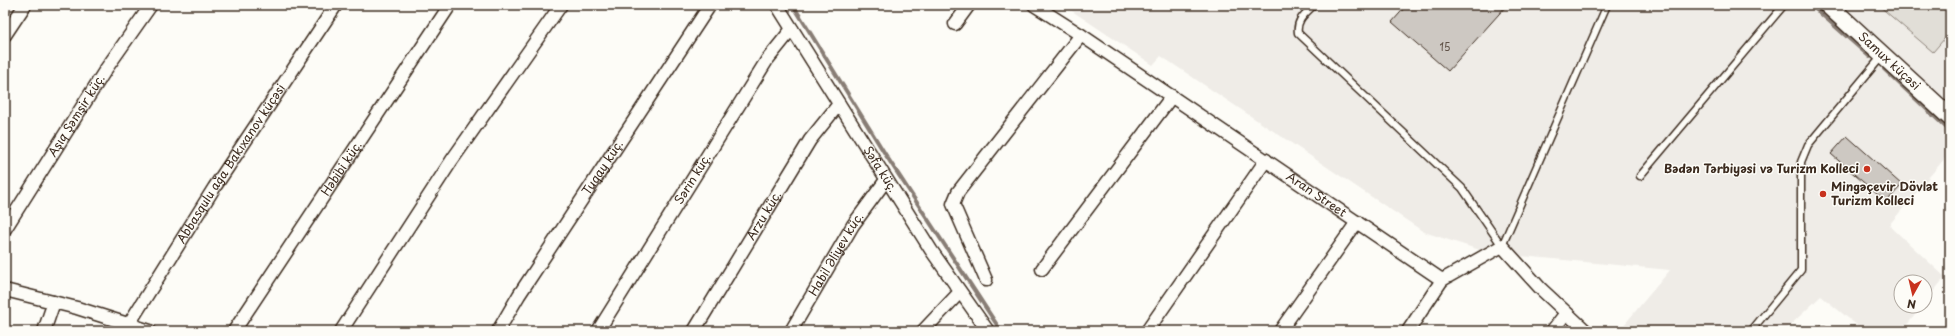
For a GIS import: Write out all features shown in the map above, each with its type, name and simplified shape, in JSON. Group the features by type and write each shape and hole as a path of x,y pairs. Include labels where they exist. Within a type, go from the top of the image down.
{"main road":[{"name":"Samux küçəsi","path":"1828,5 1950,117"}],"street":[{"path":"5,35 25,5"},
{"name":"Aşıq Şəmşir küç.","path":"5,229 106,69 151,5"},
{"name":"Abbasqulu ağa Bakıxanov küçəsi","path":"129,324 214,188 336,5"},
{"name":"Həbibi küç.","path":"234,331 450,5"},
{"path":"342,331 452,160 561,5"},
{"name":"Tuqay küç.","path":"498,331 519,295 710,5"},
{"name":"Şəfa küç.","path":"777,5 930,250 988,331"},
{"path":"955,24 969,5"},
{"name":"Aran Street","path":"1034,5 1172,96 1442,280"},
{"name":"Sərin küç.","path":"598,331 767,60 792,29"},
{"path":"986,280 953,204 958,192 1081,35"},
{"path":"1042,269 1172,96"},
{"name":"Arzu küç.","path":"694,331 810,140 839,104"},
{"path":"1147,331 1266,160"},
{"name":"Habil Əliyev küç.","path":"791,331 853,225 886,180"},
{"path":"1280,331 1357,222"},
{"path":"1408,331 1442,280 1502,246 1541,289 1586,331"},
{"path":"5,290 54,302 149,331"},
{"path":"923,331 960,292"},
{"path":"44,331 54,302"},
{"path":"1552,331 1566,313"}],"lane":[{"path":"1314,5 1300,19 1297,26 1298,33 1462,188 1502,246"},
{"path":"1502,246 1607,5"},
{"path":"1640,176 1784,5"},
{"path":"1751,331 1801,270 1801,162 1803,153 1883,55"}],"shaded area":[{"path":"1063,5 1950,5 1950,131 1942,135 1950,142 1950,152 1889,225 1945,277 1933,292 1933,274 1893,274 1893,314 1916,314 1902,331 1864,331 1821,296 1784,331 1619,331 1670,270 1489,253 1424,232 1161,56 1153,65"},
{"path":"1878,5 1950,5 1950,32 1933,52"}],"building":[{"path":"1407,5 1507,5 1448,71 1392,22"},
{"name":"Bədən Tərbiyəsi və Turizm Kolleci","path":"1847,136 1902,185 1886,202 1831,154"}],"waterway":[{"path":"793,5 887,157 1001,331"},
{"path":"1811,5 1870,57"},
{"path":"1884,69 1950,131"}],"place":[{"name":"Bədən Tərbiyəsi və Turizm Kolleci","path":"1867,169"},
{"name":"Mingəçevir Dövlət Turizm Kolleci","path":"1823,194"}]}
